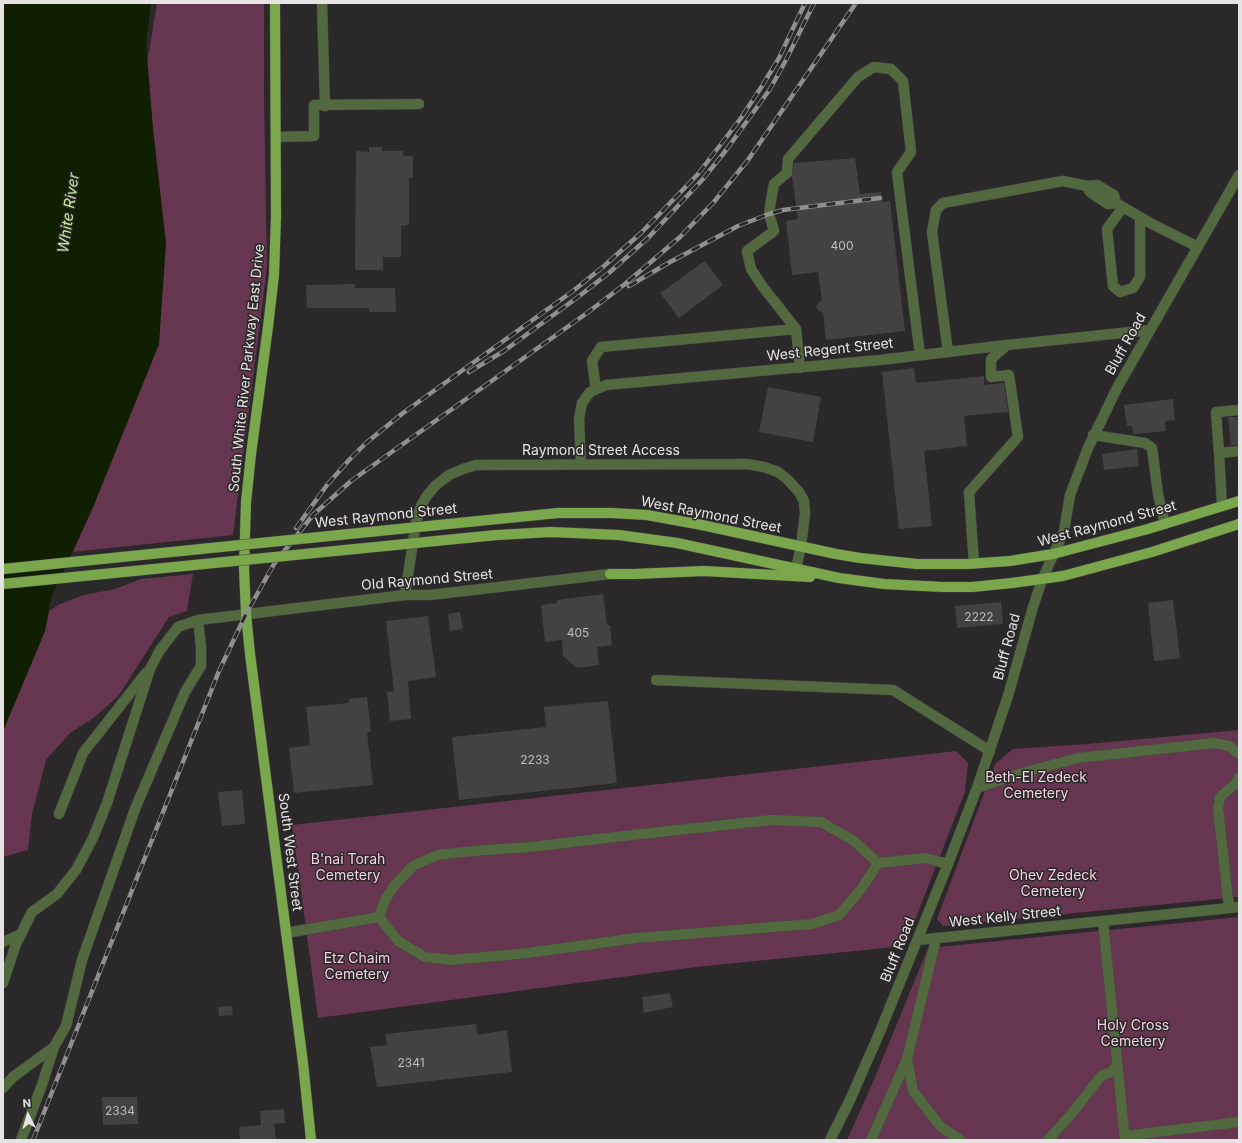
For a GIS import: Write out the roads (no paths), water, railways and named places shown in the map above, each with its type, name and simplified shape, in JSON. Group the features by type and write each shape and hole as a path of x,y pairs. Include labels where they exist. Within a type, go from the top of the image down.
{"main road":[{"name":"South White River Parkway East Drive","path":"244,568 246,502 250,460 274,275 276,216 275,3"},
{"name":"West Raymond Street","path":"3,569 558,513 612,513 647,515 702,525 836,554 889,562 917,564 974,564 1033,558 1053,554 1165,524 1239,500"},
{"path":"3,584 497,535 551,532 619,535 677,543 839,578 884,584 972,587 1042,580 1063,576 1152,552 1239,524"},
{"name":"South West Street","path":"244,568 246,614 311,1140"},
{"path":"610,574 725,571 768,575 839,578"}],"street":[{"path":"322,3 325,106"},
{"path":"800,368 796,329 763,288 750,269 747,250 774,231 769,214 774,184 787,173 788,159 858,77 874,67 891,69 903,81 912,152 897,172 920,355"},
{"path":"276,137 314,136 314,105 418,104"},
{"name":"Bluff Road","path":"830,1140 858,1082 918,940 977,788 1008,696 1042,580 1064,531 1073,486 1093,435 1150,330 1239,175"},
{"path":"948,352 932,232 936,210 943,203 1063,181 1087,186 1090,192 1108,204 1119,205 1198,247"},
{"path":"1119,205 1107,229 1113,286 1120,292 1133,288 1140,277 1140,217"},
{"path":"596,389 592,361 601,347 796,329"},
{"name":"West Regent Street","path":"581,465 580,409 582,403 590,392 606,385 800,368 1150,330"},
{"path":"974,564 969,492 1018,437 1009,375 991,377 991,359 1008,345"},
{"path":"1222,506 1216,412 1239,410"},
{"path":"1093,435 1145,443 1152,448 1158,494 1165,524"},
{"path":"1218,453 1239,451"},
{"name":"Raymond Street Access","path":"405,595 416,522 421,506 434,486 449,475 476,465 746,464 764,466 778,472 787,479 802,496 805,514 796,569"},
{"name":"Old Raymond Street","path":"150,669 160,650 178,627 198,620 405,595 430,595 610,574"},
{"path":"21,1140 42,1085 54,1047 66,1026 82,960 135,810 185,692 201,666 201,647 198,620"},
{"path":"59,814 83,753 150,669"},
{"path":"3,983 16,944 32,912 57,894 76,870 93,838 107,803 150,669"},
{"path":"656,680 893,690 990,751"},
{"path":"977,788 1022,773 1078,758 1214,743 1229,746 1239,754"},
{"path":"983,771 999,780"},
{"path":"1234,907 1218,808 1220,797 1236,783 1239,777"},
{"path":"379,917 385,900 394,886 413,866 437,856 771,820 821,822 854,841 878,863 925,858 948,864"},
{"path":"379,917 398,941 425,957 452,960 528,953 636,938 812,924 840,915 862,888 878,863"},
{"name":"West Kelly Street","path":"918,940 1234,907"},
{"path":"286,933 379,917"},
{"path":"1103,921 1116,1071 1125,1138 1239,1122"},
{"path":"3,942 21,934"},
{"path":"871,1140 906,1059 936,939"},
{"path":"3,1088 13,1077 54,1047"},
{"path":"906,1059 913,1091 941,1127 960,1140"},
{"path":"1048,1140 1073,1112 1101,1076 1116,1071"}],"water":[{"name":"White River","path":"3,3 151,3 146,43 153,129 166,243 159,344 93,507 51,598 45,631 3,731"}],"railway":[{"path":"296,528 327,485 366,443 403,413 573,291 641,233 698,174 741,118 779,58 805,3"},
{"path":"469,372 504,351 578,297 610,272 649,237 703,179 727,149 770,89 814,3"},
{"path":"33,1140 219,671 246,614 274,564 313,515 351,481 587,313 625,284 680,237 713,203 748,160 856,3"},
{"path":"629,286 670,262 738,226 769,214 783,210 880,198"}],"park label":[{"name":"Beth-El Zedeck Cemetery","path":"1036,786"},
{"name":"B'nai Torah Cemetery","path":"348,868"},
{"name":"Ohev Zedeck Cemetery","path":"1053,884"},
{"name":"Etz Chaim Cemetery","path":"357,968"},
{"name":"Holy Cross Cemetery","path":"1133,1034"}]}
